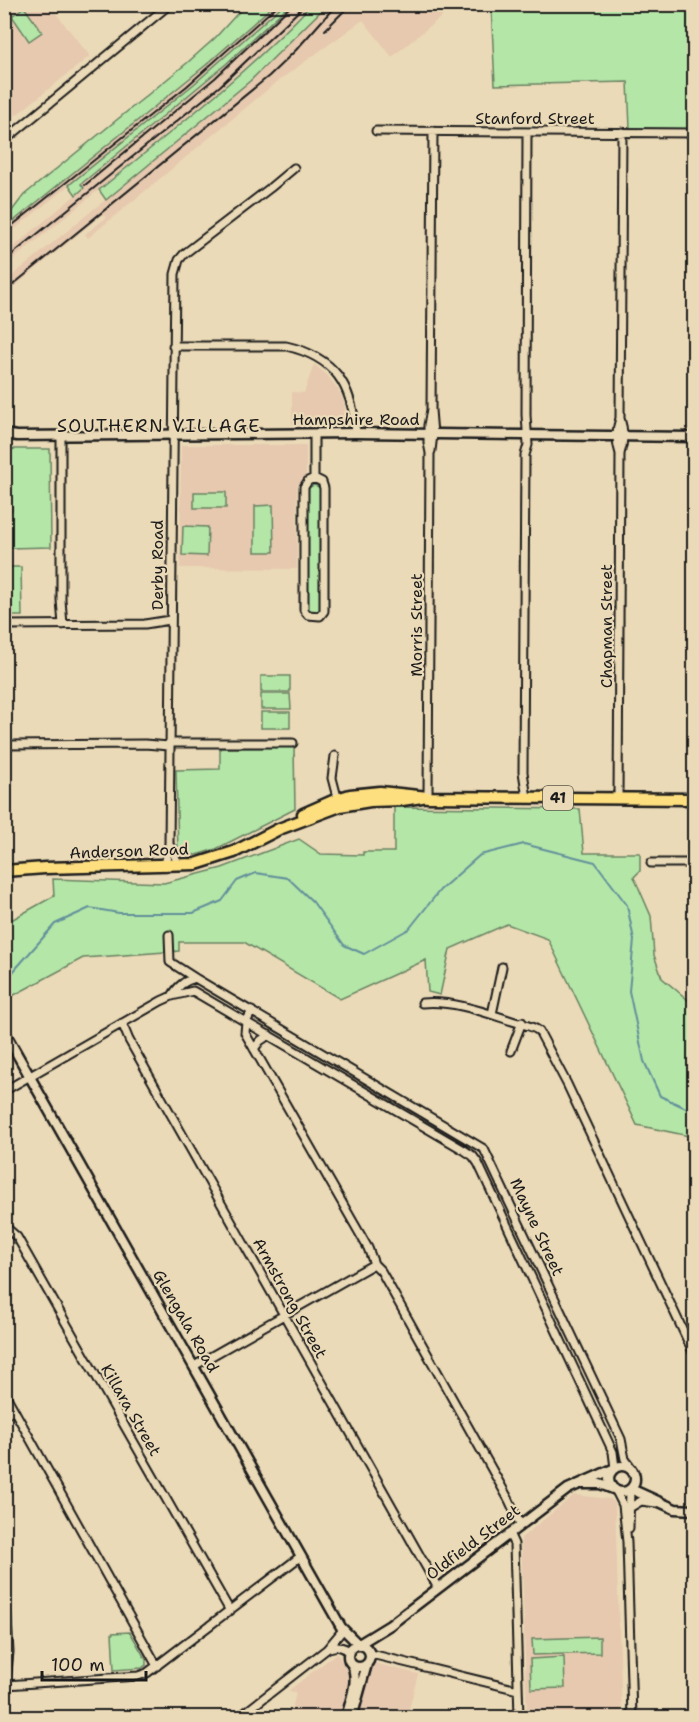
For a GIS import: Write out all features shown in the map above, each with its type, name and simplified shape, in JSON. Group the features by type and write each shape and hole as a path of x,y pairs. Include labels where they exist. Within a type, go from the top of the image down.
{"main road":[{"name":"Anderson Road","path":"4,871 196,864 217,858 358,794 380,792 425,797 694,800"},
{"name":"Anderson Road","path":"4,864 45,868"}],"street":[{"path":"4,141 170,4"},
{"name":"Stanford Street","path":"376,130 694,133"},
{"name":"Morris Street","path":"425,797 433,131"},
{"path":"523,798 527,132"},
{"name":"Chapman Street","path":"618,799 620,454 617,446 620,436 622,132"},
{"name":"Derby Road","path":"165,866 169,844 173,346 174,288 177,266 184,254 294,168"},
{"path":"173,346 286,346 303,350 326,362 341,378 350,399 356,433"},
{"name":"Hampshire Road","path":"4,434 17,436 356,433 694,436"},
{"path":"314,434 314,478"},
{"path":"60,625 61,435"},
{"name":"Hampshire Road","path":"4,440 17,436"},
{"path":"314,478 322,482 324,489 324,611 320,616 308,615 304,610 304,486 314,478"},
{"path":"4,625 170,623"},
{"path":"4,745 294,743"},
{"path":"335,756 332,778 338,802"},
{"name":"Derby Road","path":"169,844 180,866"},
{"path":"651,863 694,863"},
{"name":"Mayne Street","path":"169,935 170,962 484,1149 621,1439 625,1459 634,1473"},
{"path":"495,1015 502,968"},
{"path":"4,1090 172,996 177,987 195,978"},
{"path":"211,1000 217,990"},
{"name":"Mayne Street","path":"172,996 193,991 211,1000 473,1156 478,1162 613,1452 614,1469"},
{"path":"422,1003 442,1003 536,1024 544,1030 567,1084 691,1340 694,1354"},
{"path":"252,1011 246,1022 245,1033 371,1254 372,1265"},
{"path":"511,1051 522,1021"},
{"name":"Armstrong Street","path":"120,1024 428,1569 440,1586"},
{"name":"Glengala Road","path":"4,1031 342,1629 358,1644"},
{"path":"254,1049 269,1035"},
{"path":"332,1073 340,1063"},
{"name":"Killara Street","path":"4,1228 17,1237 230,1611"},
{"path":"194,1366 372,1265"},
{"path":"372,1265 381,1271 522,1523"},
{"path":"4,1392 159,1665"},
{"path":"4,1411 13,1407"},
{"path":"4,1415 13,1407"},
{"path":"632,1718 627,1542 623,1505 609,1479 614,1469 623,1466 634,1473 642,1486 662,1503"},
{"name":"Oldfield Street","path":"358,1644 390,1625 506,1535 576,1485 614,1469"},
{"path":"576,1485 600,1484 622,1492 630,1489 635,1482 634,1473"},
{"path":"630,1489 675,1509 694,1510"},
{"path":"627,1542 631,1507 630,1489"},
{"path":"631,1507 641,1501 662,1503"},
{"path":"506,1535 514,1549 519,1718"},
{"path":"6,1682 138,1676 147,1673 301,1557"},
{"path":"4,1570 9,1652 4,1700"},
{"name":"Oldfield Street","path":"370,1657 374,1644 390,1625"},
{"path":"238,1718 327,1649 342,1629"},
{"name":"Glengala Road","path":"342,1629 355,1681 346,1718"},
{"path":"348,1657 351,1648 358,1644 367,1647 370,1657 352,1718"},
{"path":"327,1649 338,1646 360,1667 370,1657"},
{"path":"370,1657 518,1689"},
{"path":"684,1718 694,1714"}],"shaded area":[{"path":"24,5 49,5 90,56 5,124 4,15 11,15"},
{"path":"274,5 283,5 194,84 5,237 5,228 206,65"},
{"path":"286,5 311,5 207,102 5,266 5,254 84,188 81,184 226,64 287,7"},
{"path":"327,5 456,5 392,57 363,20 278,81 88,238 85,234 106,218 103,214 5,294 5,282 250,81"},
{"path":"314,364 338,389 344,402 347,424 292,424 292,392 304,393"},
{"path":"181,445 306,445 306,475 297,486 297,569 180,568"},
{"path":"574,1495 611,1499 615,1503 622,1717 527,1717 521,1538"},
{"path":"337,1653 346,1669 350,1667 363,1669 374,1663 418,1674 407,1717 290,1717 296,1693 288,1691"}],"green space":[{"path":"246,4 274,5 206,65 5,228 5,220 24,195 187,63 215,38"},
{"path":"283,5 288,6 226,64 81,184 84,188 76,195 69,185 194,84"},
{"path":"311,5 327,5 250,81 106,200 99,190 235,78"},
{"path":"491,5 694,5 694,129 630,128 628,82 495,85"},
{"path":"24,7 42,32 29,41 12,16"},
{"path":"50,449 51,547 8,548 7,515 12,510 12,505 5,503 5,451"},
{"path":"314,485 321,491 320,609 318,613 311,614 307,609 307,491"},
{"path":"194,492 226,492 226,508 194,508"},
{"path":"273,505 274,552 255,552 255,506"},
{"path":"183,526 208,527 207,556 182,555"},
{"path":"7,567 21,567 22,616 8,616"},
{"path":"261,676 290,676 290,692 261,692"},
{"path":"261,694 290,694 291,709 261,709"},
{"path":"261,712 290,712 290,728 261,728"},
{"path":"294,747 295,809 216,849 196,855 178,853 176,770 220,769 220,748"},
{"path":"394,807 580,809 584,853 640,853 640,871 634,877 651,916 654,955 662,978 694,1005 694,1137 637,1125 548,939 507,924 450,949 440,995 428,992 426,960 340,999 244,942 179,942 179,951 83,958 5,1000 4,924 54,896 53,879 164,883 222,868 299,839 321,854 363,855 363,852 394,852"},
{"path":"130,1632 146,1660 146,1665 142,1668 114,1670 112,1633"},
{"path":"600,1637 600,1653 533,1655 532,1639"},
{"path":"564,1657 565,1688 531,1689 530,1659"}],"waterway":[{"path":"4,978 12,973 55,924 90,908 119,913 193,913 222,901 237,881 256,873 288,878 313,902 344,945 364,954 409,929 440,890 480,855 524,844 595,862 627,905 634,940 629,991 644,1061 660,1096 694,1110"}],"railway":[{"path":"4,232 187,86 279,4"},
{"path":"85,185 215,78 293,4"},
{"path":"4,261 220,86 306,4"},
{"path":"4,292 269,76 337,4"},
{"path":"325,30 351,4"}],"district":[{"name":"SOUTHERN VILLAGE","path":"159,426"}]}
